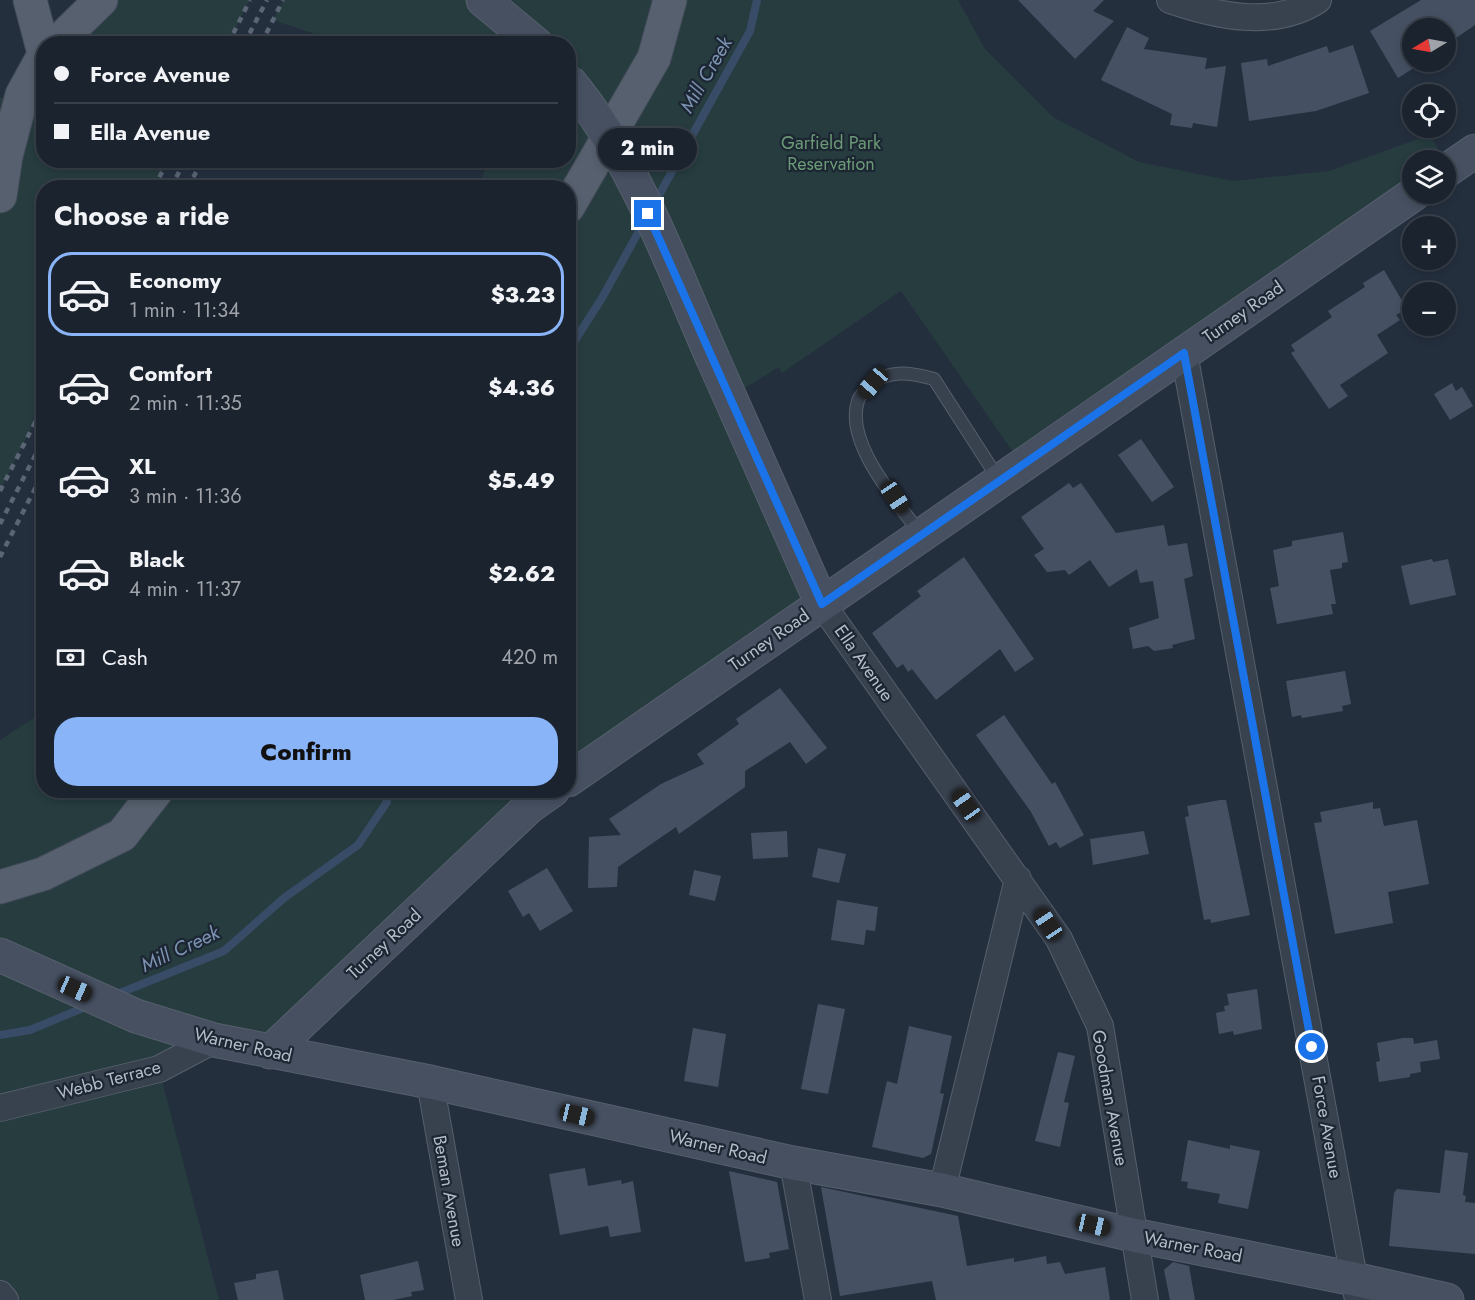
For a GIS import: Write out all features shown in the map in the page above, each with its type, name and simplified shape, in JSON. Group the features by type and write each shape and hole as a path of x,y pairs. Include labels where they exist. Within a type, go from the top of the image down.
{"main road":[{"path":"30,0 39,36"},
{"path":"64,36 101,0"},
{"path":"483,0 526,36"},
{"path":"576,193 654,58 670,0"},
{"path":"0,196 6,156 22,95 36,69"},
{"name":"Ella Avenue","path":"576,90 624,164 822,604"},
{"path":"1456,164 1475,151"},
{"name":"Turney Road","path":"576,774 1402,202"},
{"path":"0,887 43,874 122,835 151,798"},
{"name":"Turney Road","path":"270,1052 529,807 542,798"},
{"name":"Warner Road","path":"0,955 136,1016 214,1040 430,1082 793,1163 942,1190 1356,1289 1448,1300"}],"street":[{"path":"1170,0 1205,12 1242,17 1281,14 1318,0"},
{"name":"Force Avenue","path":"1184,353 1356,1289"},
{"name":"Ella Avenue","path":"822,604 1018,879"},
{"path":"942,1190 1018,879"},
{"name":"Goodman Avenue","path":"1018,879 1059,939 1100,1026 1145,1300"},
{"name":"Webb Terrace","path":"0,1108 159,1069 214,1040"},
{"name":"Beman Avenue","path":"430,1082 469,1300"},
{"path":"793,1163 818,1300"},
{"path":"0,1294 4,1300"}],"lane":[{"path":"921,535 862,449 855,424 858,400 873,383 890,374 911,373 934,379 1000,481"}],"green space":[{"path":"101,0 250,0 232,36 64,36"},
{"name":"Garfield Park Reservation","path":"283,0 958,0 985,49 1053,117 1139,162 1233,181 1329,171 1421,138 1431,138 1439,150 1402,150 1402,202 1022,465 901,291 782,373 779,367 730,397 822,604 576,775 576,180 482,180 485,168 576,168 576,36 321,36 273,20"},
{"path":"36,68 36,168 164,168 158,180 36,180 36,419 0,491 0,98 22,95"},
{"path":"36,717 36,798 545,798 270,1052 214,1040 159,1069 219,1300 0,1300 0,740"}],"building":[{"path":"1018,0 1104,0 1093,11 1114,21 1075,59"},
{"path":"1421,0 1475,0 1475,25 1456,38 1456,18 1402,18 1402,72 1407,72 1398,78 1370,31"},
{"path":"1127,27 1149,38 1144,49 1207,58 1205,69 1226,66 1217,127 1193,123 1192,128 1170,125 1172,114 1101,80"},
{"path":"1353,45 1369,93 1316,111 1249,121 1241,63 1267,59 1268,66 1327,46 1329,53"},
{"path":"1384,270 1402,301 1402,312 1396,315 1400,320 1377,335 1388,353 1340,385 1348,396 1329,409 1291,353 1295,351 1291,345 1332,317 1328,311 1365,287 1363,283"},
{"path":"1452,383 1456,391 1462,387 1473,406 1450,420 1434,394"},
{"path":"1141,439 1174,487 1152,502 1118,455"},
{"path":"1069,483 1073,488 1081,483 1116,533 1164,525 1168,546 1187,543 1193,576 1184,579 1195,639 1172,645 1173,648 1154,651 1148,646 1133,649 1129,628 1159,618 1153,581 1140,583 1137,569 1109,587 1090,560 1069,575 1065,570 1047,572 1034,555 1044,549 1021,517"},
{"path":"1343,532 1348,562 1342,563 1342,568 1330,570 1336,604 1331,604 1333,614 1277,624 1270,588 1279,586 1273,550 1292,546 1292,541"},
{"path":"964,557 1034,659 1015,672 1000,649 936,700 912,669 908,672 903,664 897,668 872,633 921,596 917,591"},
{"path":"1432,559 1433,562 1448,559 1456,595 1410,605 1401,566"},
{"path":"1345,671 1351,704 1342,706 1343,711 1302,718 1301,715 1292,717 1286,681"},
{"path":"780,688 827,748 806,764 790,742 745,771 745,787 679,834 676,827 618,867 617,887 588,888 589,837 621,835 609,819 661,784 704,764 697,754 739,724 736,719"},
{"path":"1004,715 1052,784 1055,782 1084,835 1060,848 1056,842 1049,846 1031,812 976,735"},
{"path":"1226,800 1250,915 1211,923 1210,919 1204,920 1185,817 1189,816 1187,806"},
{"path":"1373,802 1373,809 1380,808 1384,826 1417,820 1429,884 1388,892 1393,923 1335,934 1314,823 1322,822 1320,812"},
{"path":"787,831 788,857 753,859 751,833"},
{"path":"1144,831 1149,854 1093,865 1090,839"},
{"path":"818,848 846,854 839,883 812,877"},
{"path":"547,868 573,911 540,931 529,913 523,917 508,891"},
{"path":"694,870 721,876 715,901 689,895"},
{"path":"837,900 878,907 875,931 866,930 864,945 831,940"},
{"path":"1257,989 1262,1029 1234,1035 1233,1031 1219,1034 1216,1013 1225,1011 1224,1006 1229,1005 1227,994"},
{"path":"818,1004 845,1009 828,1094 801,1089"},
{"path":"909,1026 952,1036 940,1093 944,1094 931,1154 923,1158 872,1147 887,1081 897,1084"},
{"path":"693,1028 726,1034 718,1087 684,1081"},
{"path":"1413,1038 1414,1044 1437,1040 1440,1059 1420,1062 1421,1072 1410,1074 1410,1077 1379,1082 1376,1062 1380,1061 1377,1043"},
{"path":"1058,1052 1075,1056 1064,1102 1069,1103 1060,1147 1035,1141"},
{"path":"1188,1140 1230,1149 1230,1145 1260,1151 1248,1209 1218,1203 1220,1194 1187,1188 1188,1182 1181,1181"},
{"path":"1445,1150 1468,1153 1463,1195 1466,1196 1465,1202 1475,1203 1475,1254 1389,1246 1394,1193 1397,1189 1440,1193"},
{"path":"585,1168 588,1186 621,1180 622,1184 633,1181 641,1232 610,1237 608,1226 560,1235 549,1174"},
{"path":"729,1171 777,1182 789,1249 769,1253 770,1258 745,1262"},
{"path":"821,1187 958,1216 967,1266 1014,1258 1014,1262 1046,1256 1047,1264 1060,1262 1065,1274 1105,1267 1110,1300 936,1300 932,1281 840,1296"},
{"path":"418,1261 424,1290 411,1292 412,1296 393,1300 365,1300 360,1275"},
{"path":"1173,1262 1189,1266 1195,1300 1170,1300 1164,1270"},
{"path":"278,1270 284,1300 238,1300 234,1283 256,1279 256,1274"}],"waterway":[{"name":"Mill Creek","path":"654,204 750,31 757,0"},
{"name":"Mill Creek","path":"576,339 602,298 644,222"},
{"name":"Mill Creek","path":"115,995 224,951 284,898 358,845 387,802 386,798"},
{"name":"Mill Creek","path":"0,1035 30,1030 90,1005"}],"railway":[{"path":"232,36 250,0"},
{"path":"248,36 267,0"},
{"path":"265,36 283,0"},
{"path":"158,180 164,168"},
{"path":"175,180 181,168"},
{"path":"192,180 198,168"},
{"path":"0,491 36,421"},
{"path":"0,524 36,454"},
{"path":"0,557 36,487"}],"route":[{"path":"648,214 822,604 1184,353 1312,1047"}]}
